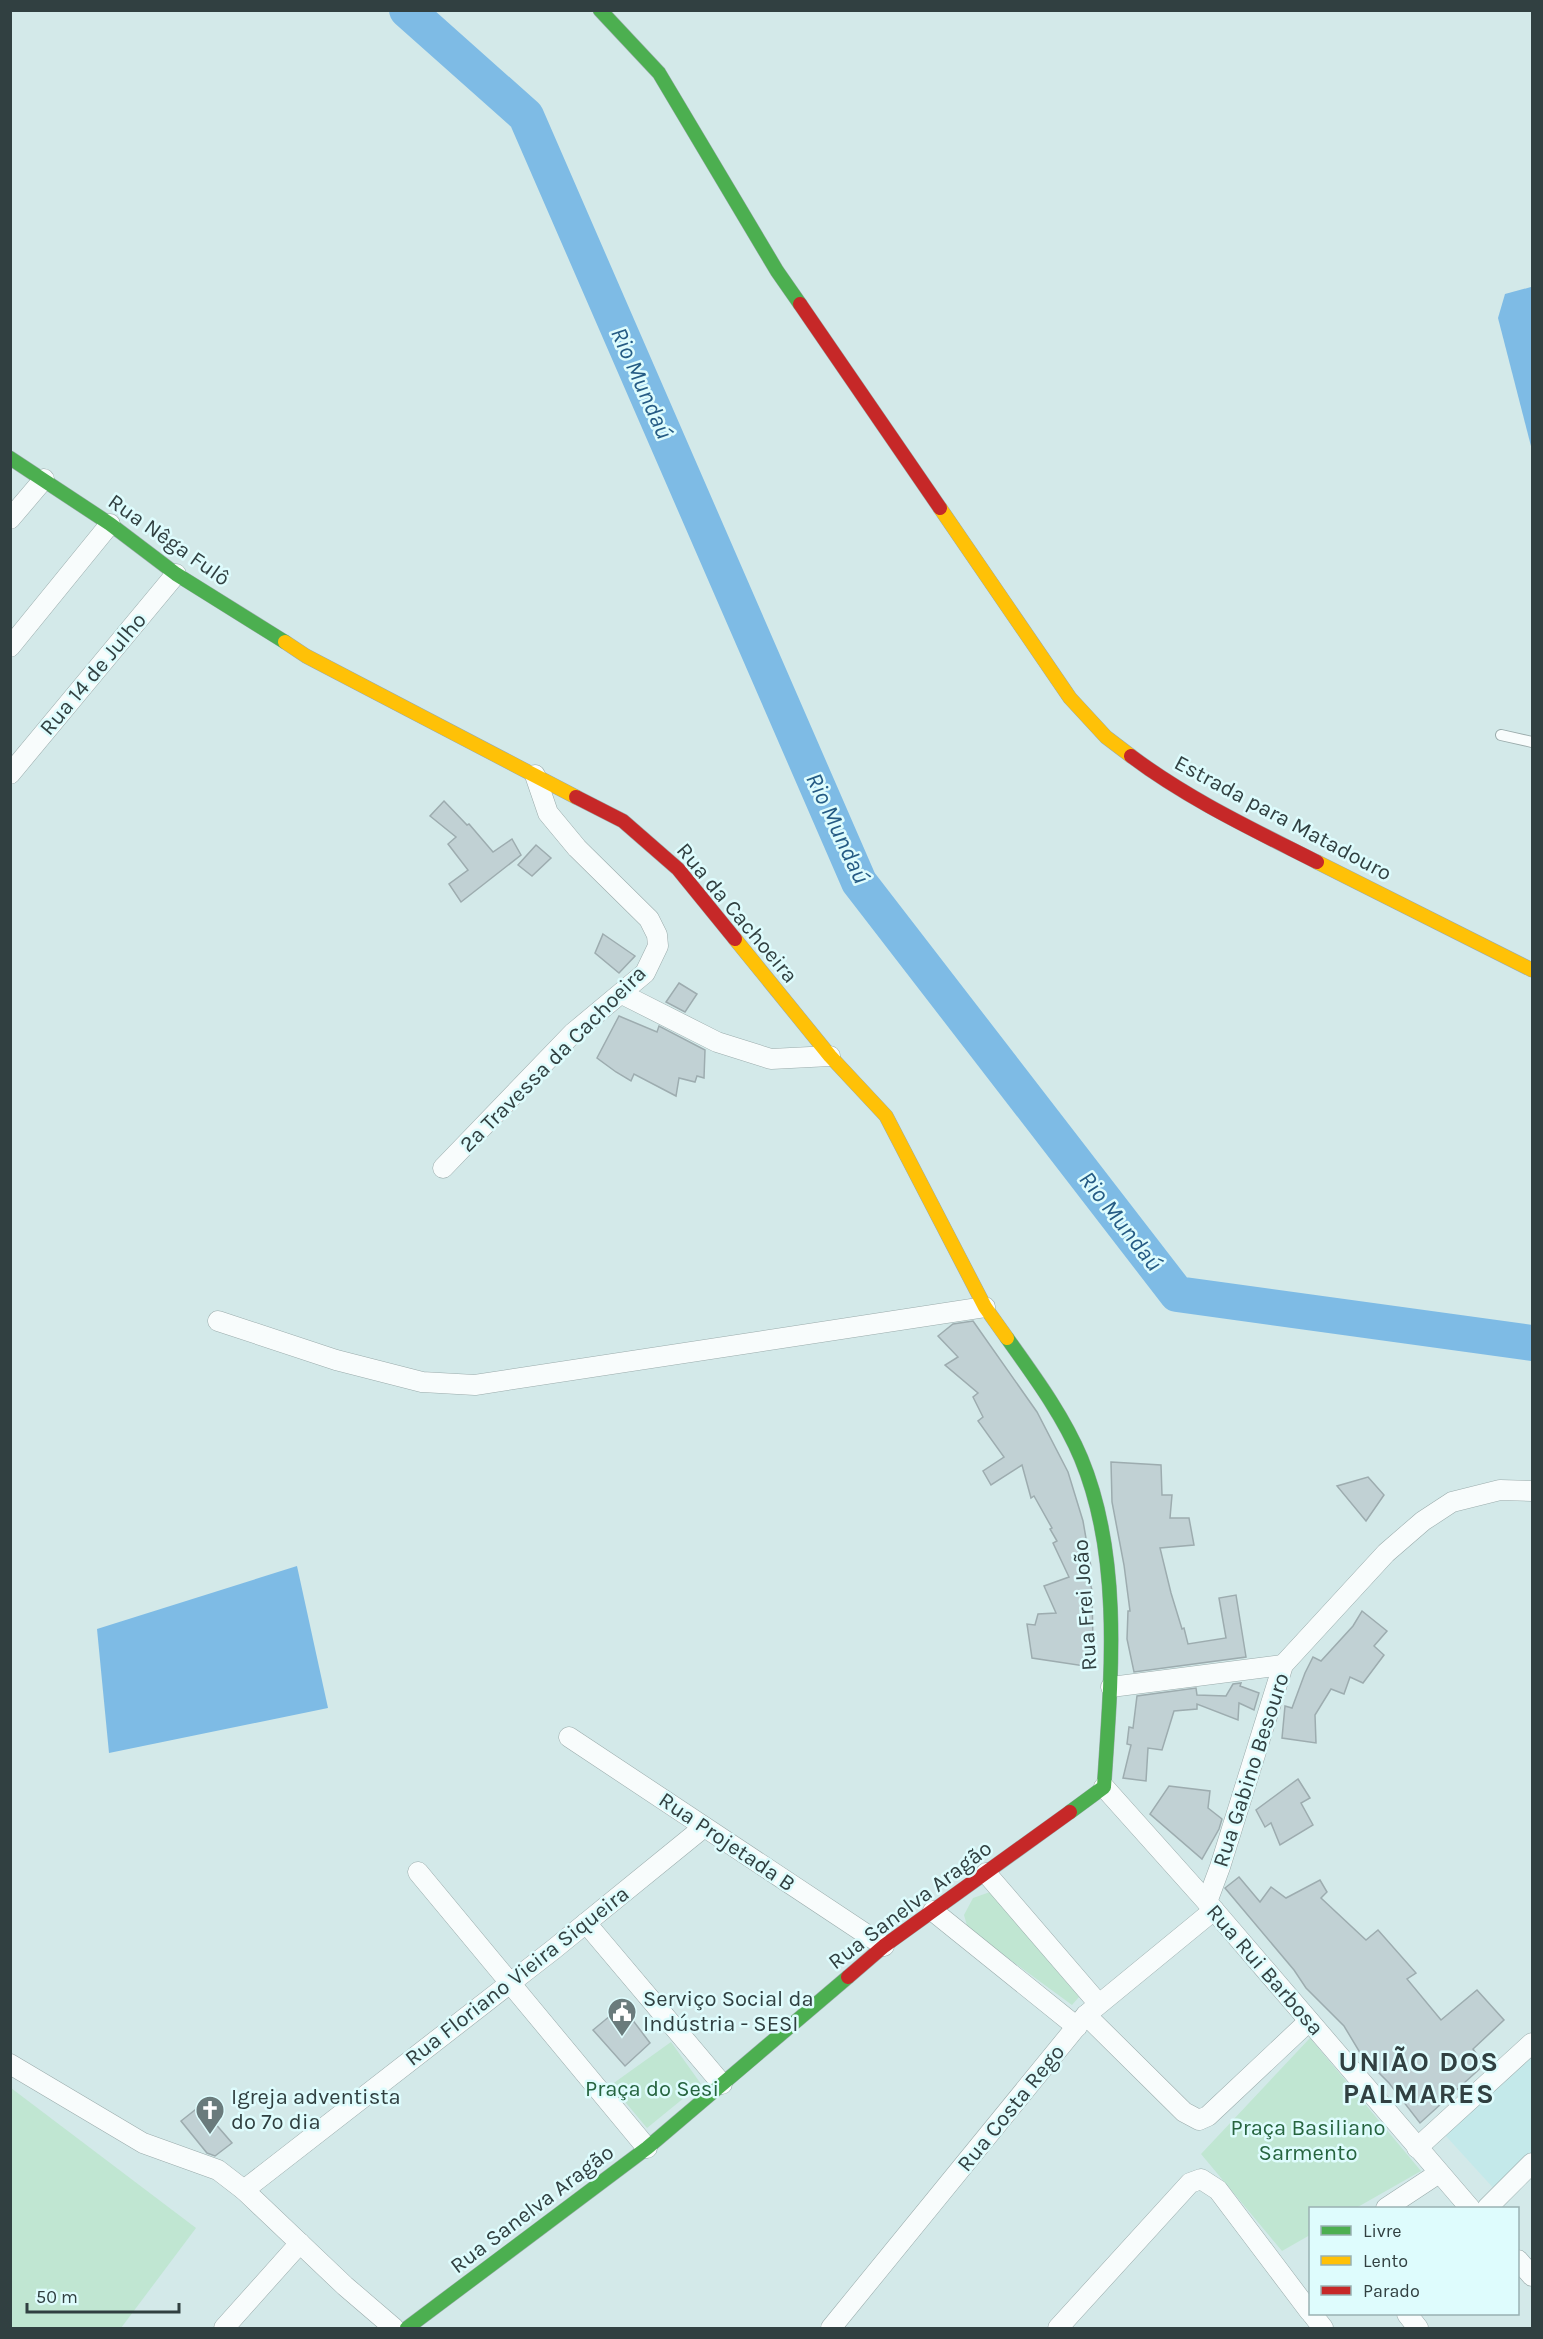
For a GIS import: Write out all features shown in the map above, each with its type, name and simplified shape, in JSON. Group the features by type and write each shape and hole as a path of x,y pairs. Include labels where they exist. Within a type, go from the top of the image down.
{"street":[{"name":"Estrada para Matadouro","path":"600,10 659,73 777,271 1070,698 1106,737 1156,775 1237,822 1533,970"},
{"name":"Rua Nêga Fulô","path":"10,458 110,525 176,574 306,656"},
{"path":"10,519 44,479"},
{"path":"10,647 110,525"},
{"name":"Rua 14 de Julho","path":"10,774 176,574"},
{"name":"Rua da Cachoeira","path":"306,656 623,821 678,869 830,1056 885,1116 985,1307"},
{"name":"2ª Travessa da Cachoeira","path":"443,1168 573,1033 645,973 658,946 657,935 649,919 577,848 548,813 535,775"},
{"path":"622,994 717,1042 771,1059 830,1056"},
{"path":"218,1321 336,1360 422,1382 475,1385 985,1307"},
{"name":"Rua Frei João","path":"985,1307 1050,1400 1081,1458 1099,1517 1108,1568 1111,1687 1104,1787"},
{"name":"Rua Gabino Besouro","path":"1210,1906 1283,1665 1386,1553 1423,1521 1452,1502 1500,1490 1533,1491"},
{"path":"1111,1687 1283,1665"},
{"name":"Rua Projetada B","path":"569,1737 884,1946"},
{"name":"Rua Rui Barbosa","path":"1104,1787 1210,1906 1469,2207"},
{"name":"Rua Sanelva Aragão","path":"407,2328 647,2148 884,1946 1104,1787"},
{"name":"Rua Floriano Vieira Siqueira","path":"244,2190 510,1983 704,1827"},
{"path":"418,1872 647,2148"},
{"path":"986,1874 1087,2015 1184,2112 1199,2120 1208,2116 1309,2021"},
{"name":"Rua Costa Rego","path":"831,2328 1087,2015 1210,1906"},
{"path":"933,1911 1087,2015"},
{"path":"586,1923 722,2084"},
{"path":"1417,2148 1533,2043"},
{"path":"10,2064 143,2143 218,2170 244,2190 394,2328"},
{"path":"1488,2207 1533,2163"},
{"path":"1388,2207 1439,2173"},
{"path":"1058,2328 1190,2183 1201,2179 1218,2190 1309,2310"},
{"path":"224,2328 300,2243"},
{"path":"1519,2261 1533,2276"},
{"path":"1313,2315 1323,2328"},
{"path":"1408,2315 1418,2328"}],"lane":[{"path":"1501,735 1533,742"}],"shaded area":[{"path":"1532,2054 1532,2157 1496,2191 1445,2135"}],"green space":[{"path":"990,1892 1079,1997 1072,2005 968,1929 964,1915 973,1898"},
{"name":"Praça Basiliano Sarmento","path":"1310,2038 1421,2171 1358,2207 1309,2207 1309,2236 1282,2251 1201,2154"},
{"name":"Praça do Sesi","path":"671,2042 701,2084 647,2128 611,2085"},
{"path":"11,2088 196,2228 121,2328 11,2328"}],"water":[{"path":"1531,287 1532,450 1498,318 1505,294"},
{"path":"297,1566 328,1708 109,1753 97,1629"}],"building":[{"path":"444,801 467,825 469,824 493,852 512,839 521,855 461,902 449,884 468,870 448,844 456,837 430,816"},
{"path":"536,845 551,858 532,876 518,865"},
{"path":"603,934 635,956 619,973 595,953"},
{"path":"679,983 697,994 685,1012 666,1002"},
{"path":"619,1016 657,1032 659,1026 705,1050 704,1078 697,1076 695,1082 679,1078 676,1096 634,1074 631,1081 616,1072 597,1058"},
{"path":"973,1321 1037,1412 1068,1472 1083,1521 1091,1567 1087,1571 1092,1590 1091,1667 1032,1658 1027,1624 1035,1625 1038,1614 1056,1613 1044,1586 1069,1577 1053,1543 1057,1541 1050,1529 1052,1528 1034,1496 1031,1498 1022,1465 991,1485 983,1471 1004,1457 978,1421 983,1417 973,1397 978,1393 945,1365 958,1357 938,1336 953,1324"},
{"path":"1111,1462 1161,1465 1162,1495 1172,1495 1170,1518 1189,1518 1194,1545 1160,1548 1171,1593 1188,1644 1226,1638 1219,1598 1236,1595 1246,1657 1134,1672 1127,1639 1128,1611 1130,1611 1112,1502"},
{"path":"1368,1477 1384,1495 1366,1521 1337,1486"},
{"path":"1362,1611 1387,1631 1374,1646 1384,1655 1363,1683 1350,1677 1344,1694 1331,1689 1315,1715 1316,1743 1282,1738 1285,1706 1292,1708 1313,1657 1321,1661 1353,1626"},
{"path":"1241,1683 1240,1686 1259,1693 1254,1710 1239,1703 1238,1720 1197,1704 1197,1709 1174,1711 1162,1750 1148,1748 1146,1781 1123,1778 1131,1745 1127,1744 1129,1727 1133,1728 1137,1696 1196,1688 1197,1695 1226,1696 1233,1684"},
{"path":"1298,1779 1310,1798 1301,1803 1313,1825 1280,1845 1271,1823 1265,1827 1256,1810"},
{"path":"1169,1786 1210,1791 1208,1808 1222,1819 1202,1859 1150,1814"},
{"path":"1239,1877 1260,1902 1271,1887 1286,1898 1320,1880 1327,1892 1321,1898 1366,1940 1378,1930 1416,1973 1407,1979 1441,2020 1477,1990 1504,2020 1473,2049 1484,2065 1420,2123 1389,2083 1362,2056 1344,2026 1306,1988 1294,1970 1225,1888"},
{"name":"Serviço Social da Indústria - SESI","path":"622,2006 650,2043 625,2066 593,2030"},
{"name":"Igreja adventista do 7º dia","path":"200,2106 232,2143 215,2156 207,2153 181,2121"}],"waterway":[{"name":"Rio Mundaú","path":"407,10 526,116 859,882 1177,1294 1532,1343"}],"traffic: fast":[{"path":"600,10 659,73 777,271 800,304"},
{"path":"10,458 110,524 176,574 285,642"},
{"path":"1007,1338 1066,1426 1081,1458 1094,1497 1109,1578 1111,1663 1104,1787 1070,1812"},
{"path":"407,2328 647,2148 848,1977"}],"traffic: slow":[{"path":"940,508 1070,698 1106,737 1131,756"},
{"path":"285,642 306,656 576,797"},
{"path":"1317,862 1532,970"},
{"path":"735,939 830,1056 886,1116 985,1307 1007,1338"}],"traffic: jam":[{"path":"800,304 940,508"},
{"path":"1131,756 1198,800 1317,862"},
{"path":"576,797 623,821 678,869 735,939"},
{"path":"848,1977 884,1946 1070,1812"}],"place":[{"name":"Serviço Social da Indústria - SESI","path":"622,2038"},
{"name":"Igreja adventista do 7º dia","path":"210,2136"}],"district":[{"name":"UNIÃO DOS PALMARES","path":"1419,2077"}]}
